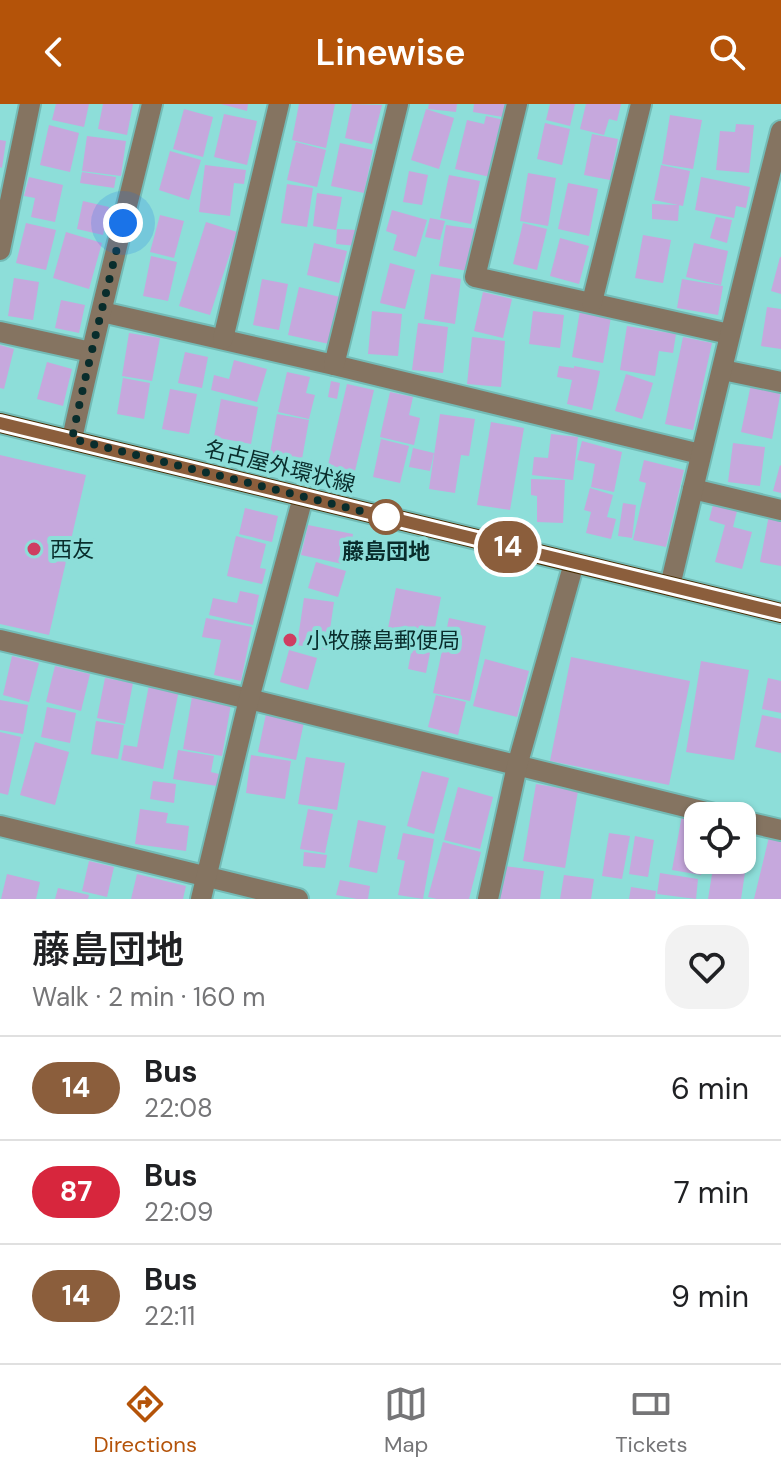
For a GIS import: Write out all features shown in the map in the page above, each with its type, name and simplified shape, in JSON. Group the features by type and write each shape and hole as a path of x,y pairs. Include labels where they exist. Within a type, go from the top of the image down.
{"main road":[{"name":"名古屋外環状線","path":"0,423 781,613"}],"street":[{"path":"0,250 4,207 30,104"},
{"path":"72,439 152,104"},
{"path":"223,339 279,104"},
{"path":"334,365 398,104"},
{"path":"517,104 475,277 729,334"},
{"path":"592,302 641,104"},
{"path":"670,586 729,334 781,131"},
{"path":"102,312 700,454"},
{"path":"0,332 91,352"},
{"path":"723,370 781,382"},
{"path":"693,489 781,510"},
{"path":"201,899 249,699 303,497"},
{"path":"488,899 517,766 574,563"},
{"path":"0,640 684,807"},
{"path":"756,824 781,830"},
{"path":"0,826 298,899"}],"building":[{"path":"56,104 89,104 84,127 52,120"},
{"path":"103,104 133,104 127,135 98,129"},
{"path":"221,104 248,104 247,111"},
{"path":"299,104 335,104 326,148 292,140"},
{"path":"352,104 382,105 372,144 345,138"},
{"path":"429,104 457,104 456,112 428,109"},
{"path":"474,104 505,104 503,117 473,112"},
{"path":"550,104 575,104 570,126 546,120"},
{"path":"586,104 621,104 617,121 609,119 604,135 580,129"},
{"path":"184,109 213,117 203,157 173,149"},
{"path":"426,109 454,118 439,169 411,160"},
{"path":"224,114 257,121 247,165 214,157"},
{"path":"670,115 702,120 693,169 662,164"},
{"path":"486,116 504,120 490,177 455,169 467,120 484,124"},
{"path":"545,123 570,129 562,165 537,159"},
{"path":"736,124 754,125 749,173 716,170 720,131 735,132"},
{"path":"49,125 79,133 70,172 40,165"},
{"path":"592,134 618,139 610,180 584,175"},
{"path":"87,136 126,141 121,176 82,171"},
{"path":"0,140 6,141 2,168 0,167"},
{"path":"296,142 326,150 317,187 287,180"},
{"path":"340,143 373,150 364,193 331,186"},
{"path":"170,151 201,160 189,200 159,190"},
{"path":"205,165 246,170 244,184 234,183 230,216 199,212"},
{"path":"661,165 690,171 683,206 654,200"},
{"path":"409,171 428,175 422,205 403,202"},
{"path":"82,172 116,177 114,188 80,183"},
{"path":"528,173 556,178 548,226 520,221"},
{"path":"449,175 480,181 471,224 440,218"},
{"path":"29,177 63,185 55,222 31,217 35,198 24,196"},
{"path":"701,177 750,187 746,208 736,206 734,218 695,210"},
{"path":"568,183 598,189 589,236 558,229"},
{"path":"287,184 313,188 307,227 281,223"},
{"path":"317,193 342,197 336,230 313,226"},
{"path":"83,201 109,207 103,235 77,229"},
{"path":"652,204 679,205 678,221 652,219"},
{"path":"392,210 427,220 416,257 393,250 397,235 386,231"},
{"path":"160,215 184,221 174,258 150,252"},
{"path":"716,217 732,220 727,243 710,238"},
{"path":"430,218 445,221 440,240 425,237"},
{"path":"206,222 237,232 210,315 179,306"},
{"path":"26,223 56,230 46,270 16,263"},
{"path":"523,223 547,229 537,270 513,264"},
{"path":"446,225 475,229 468,271 439,266"},
{"path":"337,229 358,230 357,246 336,244"},
{"path":"66,232 102,243 89,289 53,278"},
{"path":"643,235 671,240 663,283 635,278"},
{"path":"560,238 589,246 579,284 550,276"},
{"path":"314,243 347,251 339,283 307,275"},
{"path":"694,243 728,251 721,285 686,277"},
{"path":"151,256 177,262 168,301 143,296"},
{"path":"781,257 781,294 771,291"},
{"path":"390,263 415,270 405,309 380,303"},
{"path":"431,274 461,279 455,324 424,319"},
{"path":"14,278 39,282 33,320 8,316"},
{"path":"262,279 288,284 279,330 253,325"},
{"path":"682,279 723,286 718,315 677,308"},
{"path":"299,287 340,297 329,344 288,335"},
{"path":"483,292 512,299 503,338 474,331"},
{"path":"61,300 85,305 79,333 55,328"},
{"path":"767,307 781,309 781,349 761,346"},
{"path":"372,311 402,314 398,356 368,354"},
{"path":"533,311 564,315 560,348 529,344"},
{"path":"580,311 611,317 603,363 572,357"},
{"path":"418,323 448,327 443,373 412,370"},
{"path":"627,326 676,334 673,353 659,351 655,376 620,370"},
{"path":"129,333 160,338 152,381 122,376"},
{"path":"472,337 505,341 501,387 467,384"},
{"path":"683,337 712,343 693,430 665,424"},
{"path":"0,345 14,349 4,389 0,388"},
{"path":"185,352 208,357 202,388 178,383"},
{"path":"234,360 267,369 257,402 211,390 214,375 229,379"},
{"path":"47,362 72,369 63,406 37,399"},
{"path":"559,366 600,371 592,410 567,404 572,380 557,377"},
{"path":"287,372 310,377 306,393 315,395 309,419 278,412"},
{"path":"626,374 653,383 642,419 615,411"},
{"path":"123,378 150,383 144,419 117,414"},
{"path":"331,381 340,383 337,399 328,397"},
{"path":"347,384 374,390 355,471 328,465"},
{"path":"751,384 781,390 772,439 741,432"},
{"path":"170,389 197,394 189,434 162,429"},
{"path":"390,392 413,397 409,415 420,418 414,445 380,437"},
{"path":"221,399 258,407 251,444 214,437"},
{"path":"277,414 309,420 302,459 270,453"},
{"path":"440,414 475,419 469,456 461,455 455,493 429,489"},
{"path":"491,422 524,428 510,510 477,505"},
{"path":"551,434 578,437 573,480 532,475 534,457 548,458"},
{"path":"381,439 409,446 400,483 373,477"},
{"path":"582,441 622,452 614,492 591,487 595,464 577,460"},
{"path":"733,443 765,447 760,486 728,482"},
{"path":"413,448 434,453 430,471 409,467"},
{"name":"西友","path":"0,455 86,475 49,635 0,624"},
{"path":"644,460 684,470 666,547 633,540 646,483 639,481"},
{"path":"781,466 781,493 773,491"},
{"path":"531,479 565,480 563,523 537,522 537,496 531,495"},
{"path":"590,488 613,495 607,517 616,519 611,539 586,533 591,512 584,510"},
{"path":"714,501 738,507 733,527 752,532 742,569 715,562 725,525 709,520"},
{"path":"623,503 636,505 632,538 618,536"},
{"path":"245,508 278,516 272,542 239,534"},
{"path":"769,515 781,518 781,566 760,562"},
{"path":"308,525 353,534 347,565 301,555"},
{"path":"236,536 266,544 260,568 266,569 262,584 227,576"},
{"path":"316,562 346,571 338,597 308,588"},
{"path":"396,588 441,597 426,673 408,669 412,648 385,643"},
{"path":"240,591 259,595 253,625 209,615 213,598 237,603"},
{"path":"304,598 334,602 327,650 297,645"},
{"path":"206,618 252,627 241,681 214,675 221,640 202,637"},
{"path":"449,618 486,626 470,701 433,693"},
{"path":"289,650 317,658 308,690 280,682"},
{"path":"12,656 39,663 29,702 3,695"},
{"path":"571,657 690,681 669,785 550,761"},
{"path":"485,659 529,671 517,717 473,706"},
{"path":"701,661 749,670 734,760 686,752"},
{"path":"55,666 90,674 81,711 46,702"},
{"path":"105,678 133,683 125,724 97,718"},
{"path":"768,678 781,681 781,713 762,709"},
{"path":"149,685 179,690 163,769 121,760 124,745 137,747"},
{"path":"436,695 466,702 458,735 428,727"},
{"path":"192,697 231,704 222,756 183,749"},
{"path":"0,700 28,705 23,734 0,730"},
{"path":"47,707 76,713 70,743 41,737"},
{"path":"266,714 304,722 296,760 258,752"},
{"path":"762,715 781,719 781,753 755,747"},
{"path":"96,721 124,725 118,759 91,754"},
{"path":"0,732 21,737 8,795 0,793"},
{"path":"35,742 69,752 55,805 20,795"},
{"path":"178,750 214,756 211,772 219,774 217,786 173,779"},
{"path":"251,755 291,761 285,799 246,793"},
{"path":"306,757 345,763 337,810 298,804"},
{"path":"422,771 449,778 434,834 407,826"},
{"path":"153,781 176,784 174,803 150,799"},
{"path":"536,784 578,791 565,868 523,861"},
{"path":"458,787 493,797 480,849 444,840"},
{"path":"140,809 168,813 166,823 189,826 186,851 135,844"},
{"path":"308,809 333,814 325,853 300,849"},
{"path":"682,815 684,815 684,872 672,870"},
{"path":"358,820 386,826 377,873 349,867"},
{"path":"403,833 434,839 423,899 398,895 405,861 397,859"},
{"path":"609,833 630,836 622,879 602,876"},
{"path":"770,833 781,836 781,899 754,899"},
{"path":"635,836 654,840 648,877 629,874"},
{"path":"443,842 481,852 469,899 428,897"},
{"path":"304,852 327,855 325,868 303,866"},
{"path":"89,861 114,867 107,897 82,891"},
{"path":"504,866 544,871 540,899 499,899"},
{"path":"660,873 698,879 696,899 657,894"},
{"path":"7,874 40,882 36,899 1,899"},
{"path":"137,874 186,886 183,899 131,899"},
{"path":"712,874 745,874 741,899 708,899"},
{"path":"564,875 594,879 591,899 560,899"},
{"path":"340,880 370,886 368,899 336,895"},
{"path":"631,887 656,891 655,899 629,899"},
{"path":"58,888 89,895 88,899 55,899"}],"bus line":[{"name":"14","path":"0,423 781,613"}],"place":[{"name":"藤島団地","path":"386,517"},
{"name":"西友","path":"34,549"},
{"name":"小牧藤島郵便局","path":"290,640"}],"route":[{"path":"123,223 72,439 393,519 386,517"}]}
